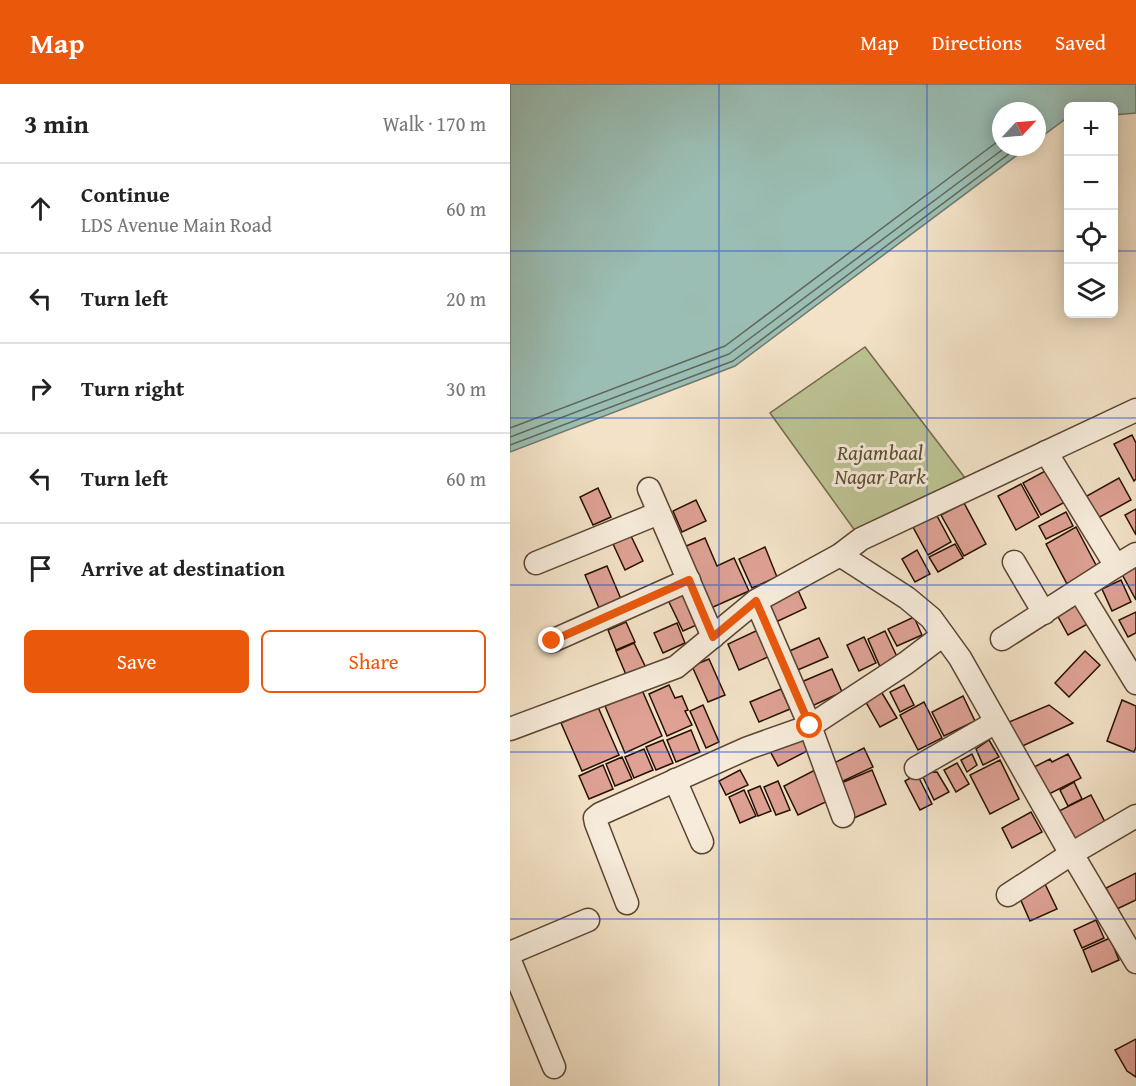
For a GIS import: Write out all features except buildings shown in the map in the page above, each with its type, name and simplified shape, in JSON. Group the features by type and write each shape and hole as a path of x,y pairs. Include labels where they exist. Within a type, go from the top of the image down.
{"street":[{"path":"510,729 676,668 756,601 840,555 861,539 1136,410"},
{"path":"1046,452 1116,566"},
{"path":"649,489 713,637"},
{"path":"536,562 659,513"},
{"path":"1002,639 1136,554"},
{"path":"840,555 907,598 931,618 960,658 1071,854 1136,962"},
{"path":"1014,562 1044,613"},
{"path":"552,641 689,580"},
{"path":"1080,590 1136,683"},
{"path":"756,601 810,726 843,816"},
{"path":"627,903 595,818 748,748 810,726 906,663 943,635"},
{"path":"916,768 996,722"},
{"path":"675,780 702,842"},
{"path":"1008,895 1071,854 1136,816"},
{"path":"510,953 588,920"},
{"path":"510,961 554,1067"}],"green space":[{"name":"Rajambaal Nagar Park","path":"865,347 972,487 861,539 770,413"}],"water":[{"path":"510,84 1136,84 1136,113 1118,115 1118,102 1064,102 1064,120 1046,133 1046,102 992,102 992,156 1016,156 735,366 510,452"}],"route":[{"path":"552,641 689,580 713,637 756,601 810,726"}]}
